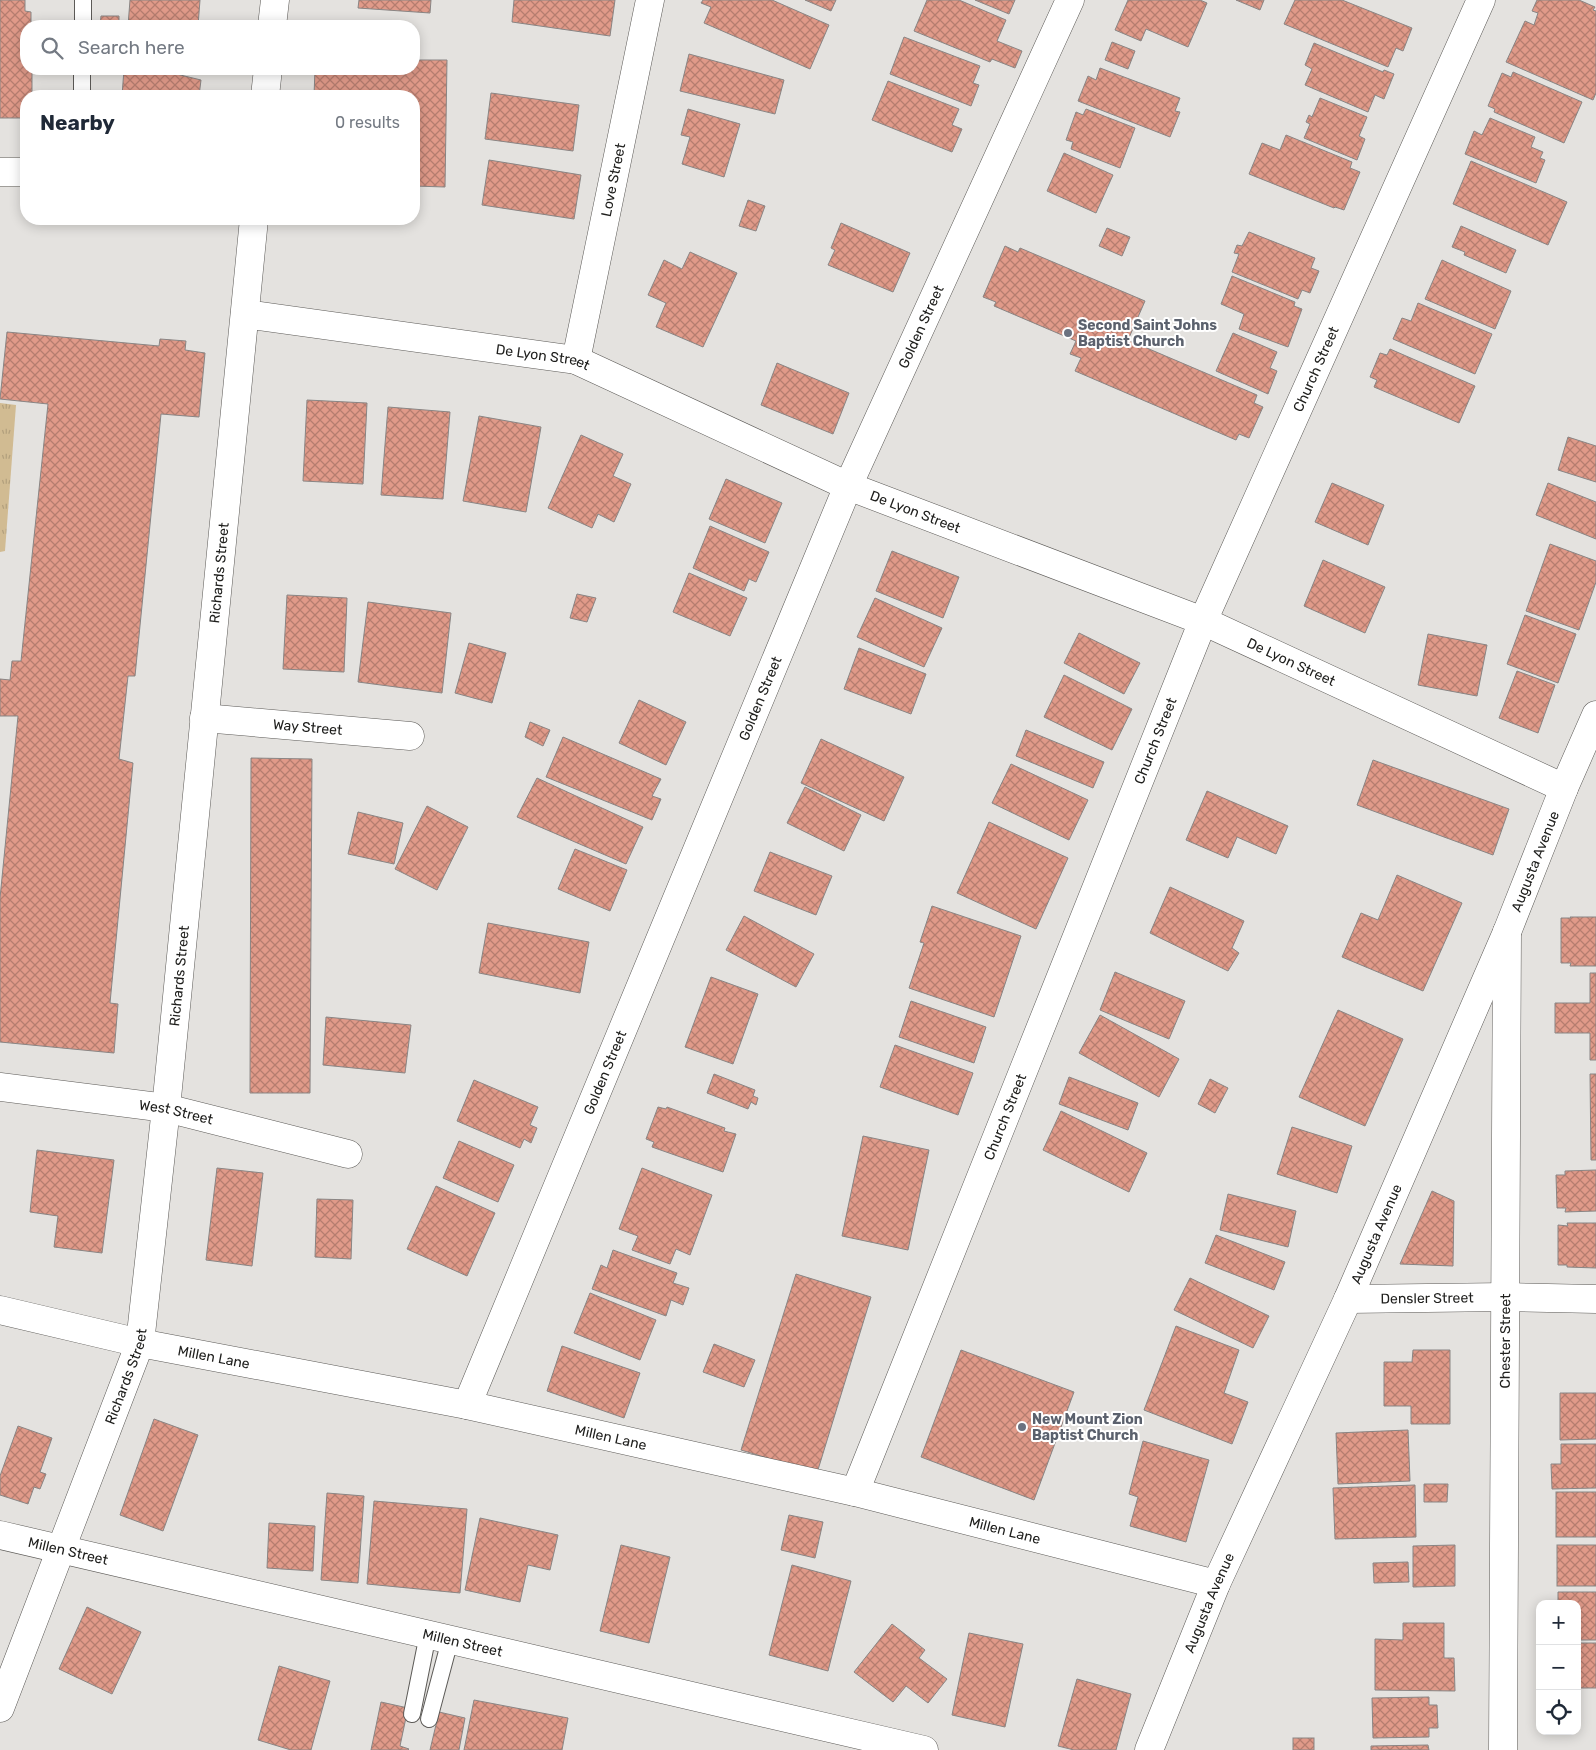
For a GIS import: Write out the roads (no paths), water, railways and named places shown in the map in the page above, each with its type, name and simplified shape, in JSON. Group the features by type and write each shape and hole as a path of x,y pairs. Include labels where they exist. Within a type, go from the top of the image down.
{"street":[{"path":"273,20 275,0"},
{"name":"Love Street","path":"576,360 650,0"},
{"name":"Golden Street","path":"467,1405 848,486 1070,0"},
{"name":"Church Street","path":"854,1492 1204,621 1481,0"},
{"path":"266,90 267,75"},
{"path":"0,172 20,172"},
{"name":"Richards Street","path":"0,1708 140,1343 166,1108 253,225"},
{"name":"De Lyon Street","path":"245,314 576,360 848,486 1204,621 1564,788"},
{"name":"Augusta Avenue","path":"1149,1750 1216,1584 1348,1299 1507,932 1564,788 1596,715"},
{"name":"Way Street","path":"204,718 410,736"},
{"name":"Chester Street","path":"1503,1750 1507,932"},
{"name":"West Street","path":"0,1087 166,1108 348,1154"},
{"name":"Densler Street","path":"1348,1299 1505,1297 1596,1299"},
{"name":"Millen Lane","path":"0,1310 140,1343 467,1405 854,1492 1216,1584"},
{"name":"Millen Street","path":"0,1535 924,1750"}],"lane":[{"path":"82,20 83,0"},
{"path":"82,75 82,90"},
{"path":"412,1714 439,1637"},
{"path":"429,1719 439,1637"}],"place":[{"name":"Second Saint Johns Baptist Church","path":"1068,333"},
{"name":"New Mount Zion Baptist Church","path":"1022,1427"}]}
